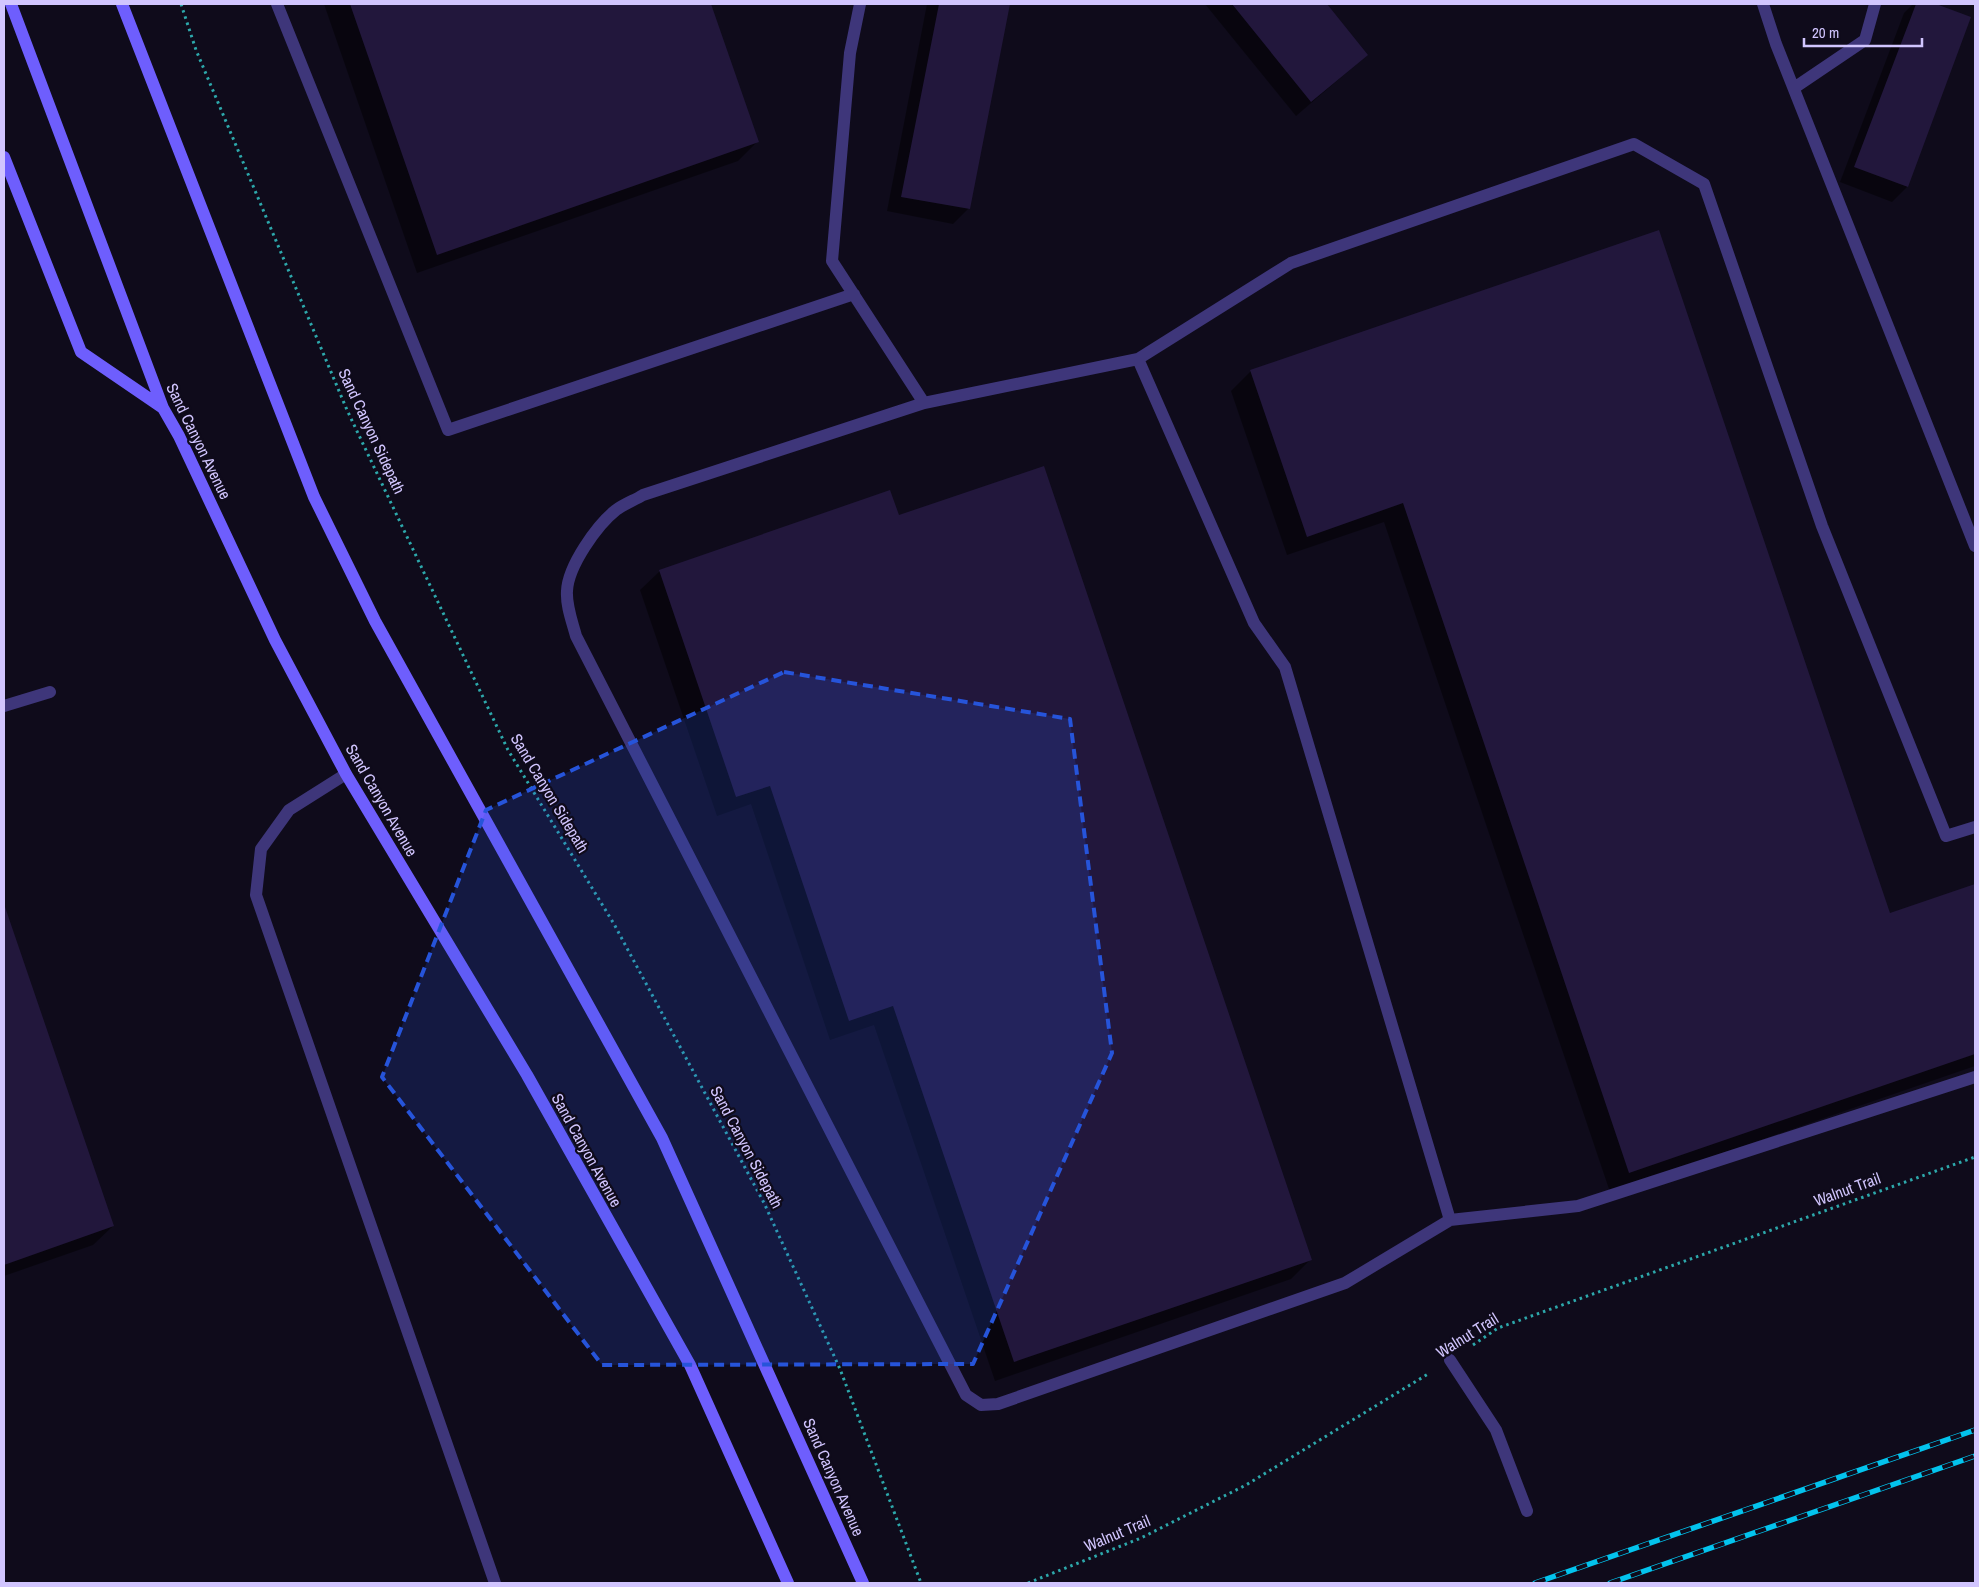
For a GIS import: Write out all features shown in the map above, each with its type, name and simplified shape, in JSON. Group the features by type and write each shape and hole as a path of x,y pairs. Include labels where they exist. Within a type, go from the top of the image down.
{"main road":[{"name":"Sand Canyon Avenue","path":"12,4 163,408 179,436 275,640 346,774 527,1075 690,1365 788,1583"},
{"name":"Sand Canyon Avenue","path":"122,4 314,497 375,621 662,1138 863,1583"},
{"path":"4,157 81,352 163,408"}],"lane":[{"path":"277,4 448,430 854,294"},
{"path":"860,4 850,52 832,262 924,403"},
{"path":"1763,4 1794,88 1975,546"},
{"path":"1794,88 1865,40 1874,4"},
{"path":"1975,827 1946,836 1822,526 1704,184 1634,144 1291,263 1138,358 924,403 643,496 616,510 592,536 576,562 567,590 576,636 951,1369 966,1395 981,1405 998,1404 1345,1283 1450,1220 1578,1206 1975,1077"},
{"path":"1138,358 1254,623 1285,667 1450,1220"},
{"path":"4,706 50,692"},
{"path":"346,774 289,810 261,850 256,895 495,1583"},
{"path":"1450,1360 1496,1430 1527,1511"}],"path":[{"name":"Sand Canyon Sidepath","path":"180,4 196,50 346,410 508,750 614,924 764,1203 840,1369 921,1583"},
{"name":"Walnut Trail","path":"1028,1583 1141,1538 1246,1485 1450,1360 1498,1328 1975,1157"}],"highlighted area":[{"path":"784,672 1070,719 1112,1053 973,1364 602,1365 382,1077 486,810"}],"building":[{"path":"350,4 711,4 759,142 437,255"},
{"path":"939,4 1010,4 970,209 901,197"},
{"path":"1232,4 1327,4 1368,55 1311,102"},
{"path":"1916,4 1936,4 1971,17 1908,187 1854,167"},
{"path":"1659,230 1890,913 1975,884 1975,1054 1629,1173 1403,503 1307,537 1250,370"},
{"path":"1044,466 1312,1260 1014,1362 893,1006 849,1021 770,786 736,797 659,570 890,490 899,515"},
{"path":"4,904 114,1226 4,1265"}],"railway":[{"path":"1535,1583 1975,1430"},
{"path":"1610,1583 1975,1456"}]}
